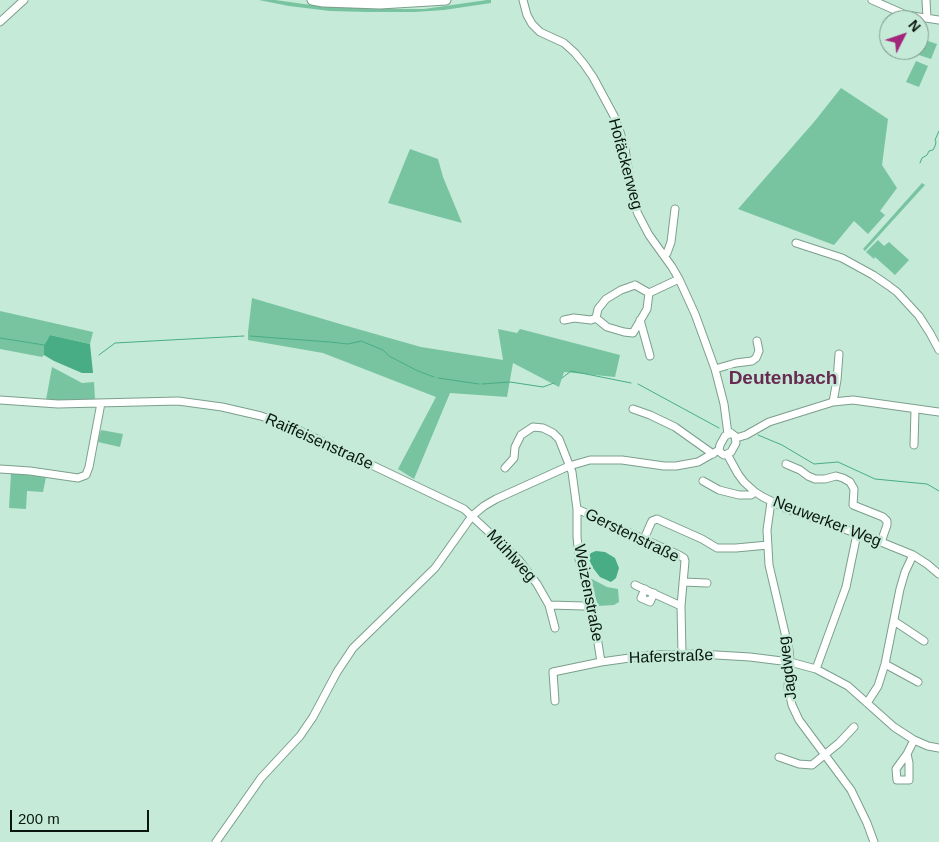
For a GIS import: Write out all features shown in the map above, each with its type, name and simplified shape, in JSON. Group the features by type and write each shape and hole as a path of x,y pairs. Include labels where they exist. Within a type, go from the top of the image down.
{"main road":[{"path":"312,0 380,4 446,0"}],"street":[{"path":"0,22 24,0"},
{"name":"Hofäckerweg","path":"523,0 527,15 532,24 540,32 564,43 575,53 589,71 604,96 620,132 638,214 649,235 679,279 695,314 715,369 724,404 728,434"},
{"path":"872,0 895,10"},
{"path":"664,255 667,253 671,242 675,208"},
{"path":"796,244 842,258 873,274 890,286 919,316 939,350"},
{"path":"649,293 679,279"},
{"path":"596,318 598,309 606,300 621,290 635,285 649,293"},
{"path":"596,318 607,327 633,333 647,309 649,293"},
{"path":"564,320 574,318 590,320 596,318"},
{"path":"640,320 650,356"},
{"path":"715,369 752,361 756,358 759,351 757,341"},
{"path":"833,402 839,354"},
{"name":"Raiffeisenstraße","path":"0,400 58,404 178,401 222,407 261,416 294,428 464,509 472,516"},
{"path":"736,438 746,435 769,422 833,402 853,400 939,412"},
{"path":"0,469 78,478 86,475 102,404"},
{"path":"216,842 261,778 300,736 314,717 337,672 353,648 435,568 472,516 484,506 569,466 590,460 622,460 676,466 698,462 716,452 728,434 733,434 736,438 736,443 731,452 722,454 716,452 675,427 633,409"},
{"path":"914,445 915,409"},
{"name":"Weizenstraße","path":"505,468 514,458 515,447 521,434 533,427 543,428 553,433 559,439 572,472 577,509 579,559 592,605 601,662"},
{"name":"Neuwerker Weg","path":"728,454 738,474 755,492 771,502 913,555 939,574"},
{"path":"786,464 800,470 811,478 821,480 836,476 850,482 854,489 853,505 883,517 887,521 888,525 881,542"},
{"path":"703,481 719,490 739,495 751,495 755,492"},
{"name":"Jagdweg","path":"771,502 767,530 769,565 789,650 788,687 792,705 798,720 851,790 874,842"},
{"name":"Gerstenstraße","path":"577,509 684,558 681,606 682,654"},
{"name":"Mühlweg","path":"472,516 520,560 549,605 555,628"},
{"path":"644,539 650,523 657,519 702,539 717,548 768,545"},
{"path":"816,669 846,587 857,534"},
{"path":"867,703 878,686 886,664 903,580 913,555"},
{"path":"683,582 708,583"},
{"path":"635,585 681,606"},
{"path":"549,605 592,605"},
{"path":"894,621 924,641"},
{"name":"Haferstraße","path":"555,701 553,672 601,662 651,655 682,654 720,655 790,662 816,669 848,686 894,727 914,740 939,748"},
{"path":"886,664 918,682"},
{"path":"779,757 799,764 812,765 839,743 854,727"},
{"path":"907,754 914,740"}],"shaded area":[{"path":"259,0 375,9 424,9 487,0 491,0 491,3 444,10 368,12 330,11"},
{"path":"929,41 937,44 931,59 929,58"},
{"path":"916,61 928,66 919,87 906,82"},
{"path":"841,88 888,119 882,165 897,188 880,211 885,215 868,234 854,221 834,245 738,209 814,122"},
{"path":"410,149 438,159 443,177 462,223 388,203"},
{"path":"922,183 925,185 865,251 863,249"},
{"path":"878,240 884,246 889,242 909,260 895,275 875,257 874,259 866,252"},
{"path":"252,298 421,347 503,360 498,329 517,333 520,329 620,355 615,377 564,372 559,387 513,363 507,397 450,393 414,479 398,469 436,397 323,353 248,340"},
{"path":"0,311 93,332 90,344 50,335 44,345 44,355 42,357 0,349"},
{"path":"50,335 90,344 93,373 82,373 44,355 44,345"},
{"path":"52,367 82,383 94,382 95,400 46,400"},
{"path":"101,430 123,434 120,447 98,442"},
{"path":"11,473 46,477 43,492 27,491 26,509 9,508"},
{"path":"596,551 605,552 615,558 619,568 616,578 611,582 600,577 593,568 588,557"},
{"path":"590,578 607,587 618,589 619,602 614,605 598,606"}],"waterway":[{"path":"920,163 922,158 929,151 933,150 939,131"},
{"path":"99,355 115,343 244,336"},
{"path":"250,336 348,344 361,341 383,350 389,356 418,371 434,377"},
{"path":"0,338 44,345"},
{"path":"562,378 571,371 631,383"},
{"path":"438,378 479,384"},
{"path":"482,384 510,382 543,387 554,383"},
{"path":"638,384 719,428"},
{"path":"758,435 782,445 814,464 838,462 875,479 927,484 939,491"}],"district":[{"name":"Deutenbach","path":"783,379"}]}
